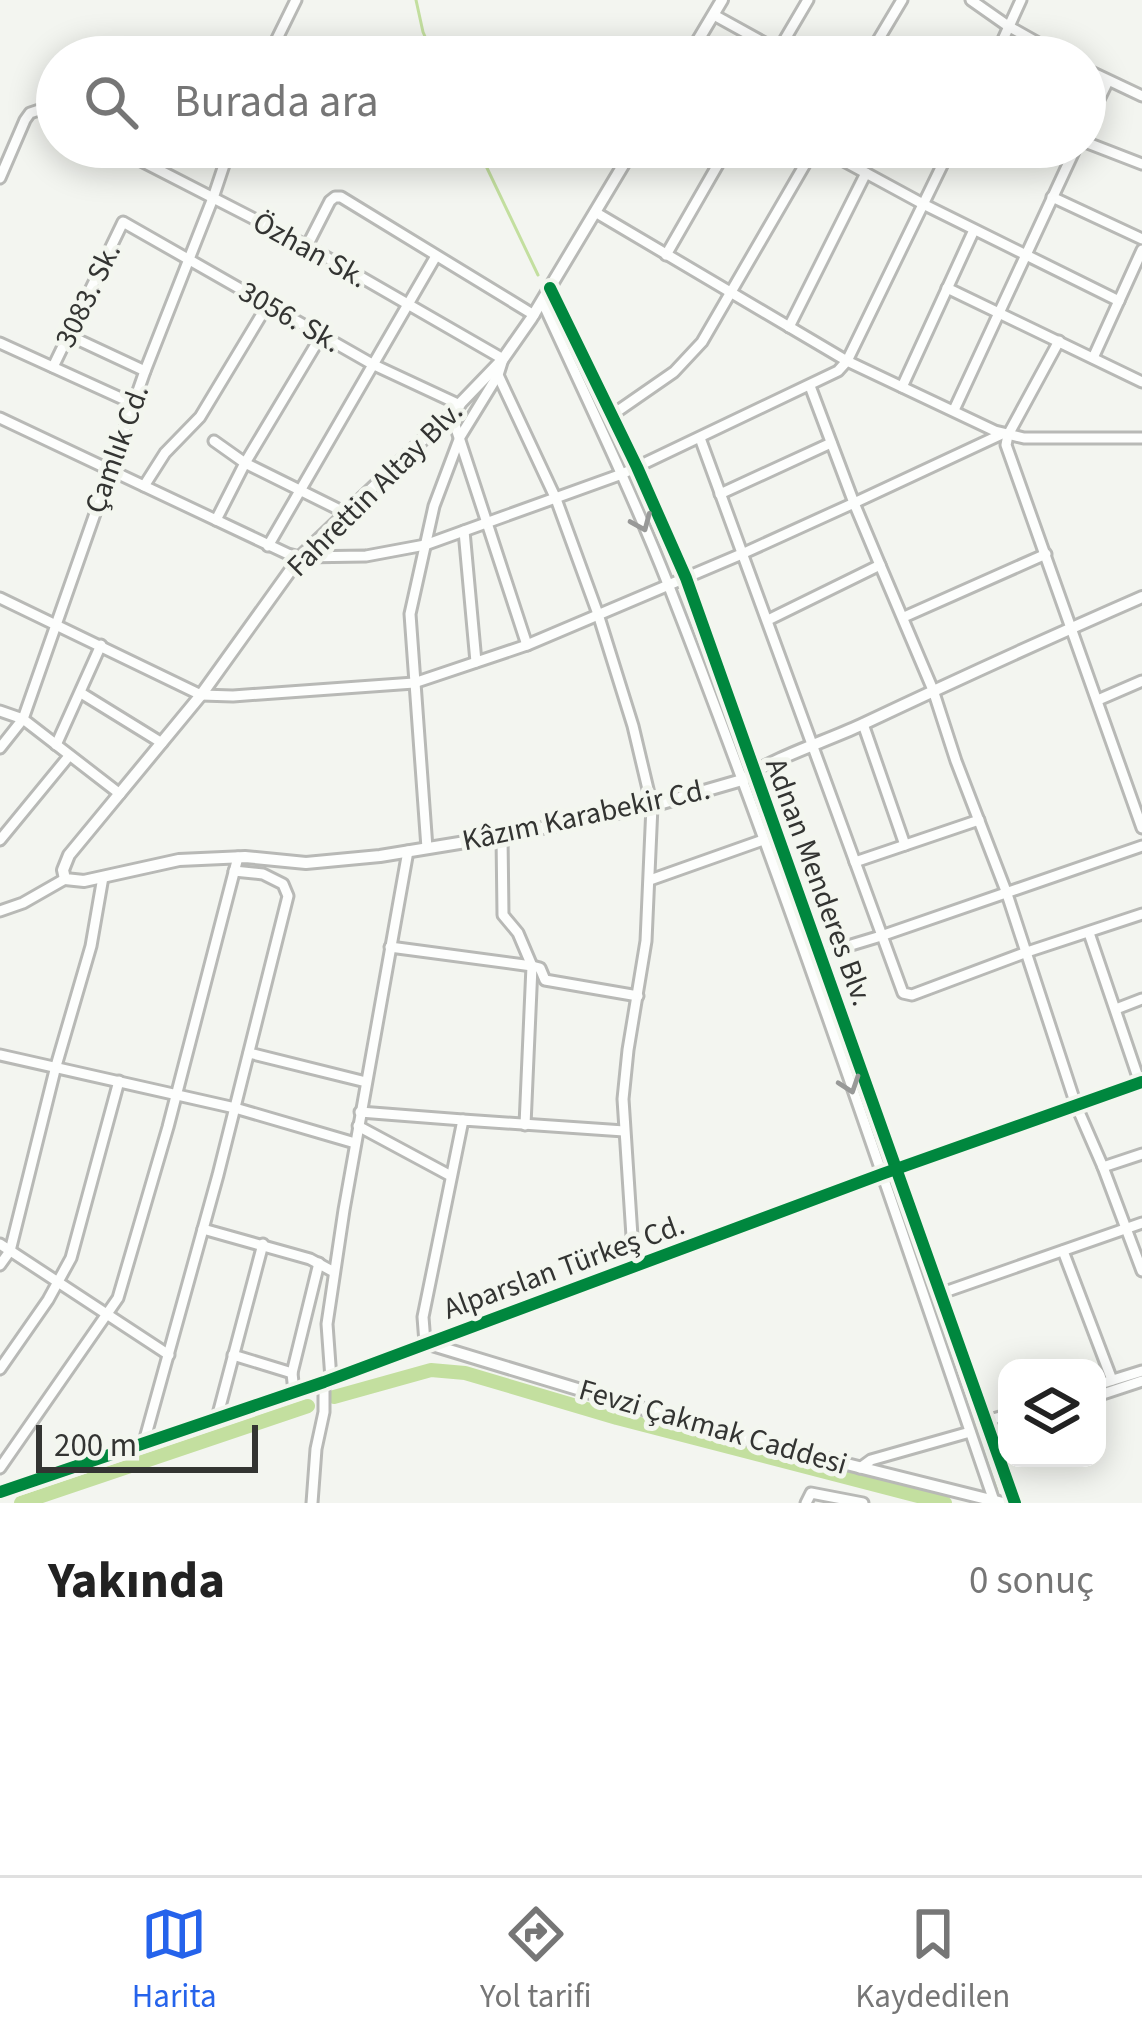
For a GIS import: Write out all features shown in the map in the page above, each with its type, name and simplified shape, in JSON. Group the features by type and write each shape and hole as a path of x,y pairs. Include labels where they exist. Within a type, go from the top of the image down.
{"street":[{"path":"278,36 296,0"},
{"path":"701,36 722,0"},
{"path":"787,36 808,0"},
{"path":"881,36 902,0"},
{"path":"970,0 1026,36"},
{"path":"1004,36 1021,0"},
{"path":"714,15 751,36"},
{"path":"1106,85 1108,81 1142,96"},
{"path":"0,178 25,120 36,111"},
{"path":"1106,150 1142,164"},
{"name":"Özhan Sk.","path":"155,168 307,246 503,359"},
{"name":"Çamlık Cd.","path":"0,748 23,719 145,371 223,168"},
{"name":"Fahrettin Altay Blv.","path":"64,879 70,855 201,694 300,557 503,359 621,168"},
{"path":"666,255 716,168"},
{"path":"612,416 687,360 702,342 804,168"},
{"path":"856,168 1119,302"},
{"path":"0,418 300,557 366,556 425,545 622,474 838,371 940,168"},
{"path":"954,410 1066,168"},
{"path":"789,327 866,173"},
{"path":"307,246 328,204 337,196 534,315"},
{"path":"1052,197 1142,238"},
{"path":"595,212 847,361 1005,434 1142,438"},
{"name":"3056. Sk.","path":"123,222 456,409"},
{"name":"3083. Sk.","path":"52,367 123,222"},
{"path":"902,387 974,230"},
{"path":"1094,358 1142,250"},
{"path":"268,546 436,256"},
{"name":"Adnan Menderes Blv.","path":"550,288 686,578 1015,1503"},
{"path":"947,288 1142,382"},
{"name":"Adnan Menderes Blv.","path":"542,302 668,585 999,1502"},
{"path":"144,486 165,453 200,417 268,304"},
{"path":"216,520 321,335"},
{"path":"70,336 145,371"},
{"path":"0,598 201,694 233,696 414,683 527,645 744,554 1005,434 1059,341"},
{"path":"0,344 134,404"},
{"path":"427,848 410,614 434,506 460,437 503,359"},
{"path":"498,375 556,499 598,614 652,806 650,880 625,1075 624,1131 634,1267"},
{"path":"810,386 933,689 1076,1105 1142,1270"},
{"path":"456,409 460,437 527,645"},
{"path":"1005,434 1142,828"},
{"path":"700,438 900,987 908,995 1142,914"},
{"path":"214,441 245,463 346,513"},
{"path":"720,494 831,442"},
{"path":"464,531 476,662"},
{"path":"904,616 1046,554"},
{"path":"768,620 880,565"},
{"name":"Kâzım Karabekir Cd.","path":"64,879 84,881 179,860 306,863 408,851 652,806 742,780 1142,597"},
{"path":"56,745 101,645"},
{"path":"1098,700 1142,681"},
{"path":"81,693 162,743"},
{"path":"0,711 23,719 120,794"},
{"path":"863,724 905,844"},
{"path":"0,840 69,756"},
{"path":"854,862 979,820"},
{"path":"502,836 503,915 518,933 532,966 525,1125"},
{"path":"650,880 763,840"},
{"path":"818,955 1142,846"},
{"path":"311,1503 324,1412 334,1272 408,851"},
{"path":"0,1468 118,1298 236,864 283,884 288,896 144,1442"},
{"path":"0,1265 91,946 103,877"},
{"path":"0,907 23,903 64,879"},
{"path":"1088,933 1141,1082"},
{"path":"390,946 532,966 540,968 545,980 638,996"},
{"path":"1116,1009 1142,999"},
{"path":"248,1053 366,1082"},
{"path":"0,1054 235,1108 355,1143"},
{"path":"0,1369 71,1258 119,1081"},
{"name":"Alparslan Türkeş Cd.","path":"1,1488 294,1392 1141,1082"},
{"path":"360,1112 624,1131"},
{"path":"425,1343 423,1317 463,1120"},
{"path":"358,1126 451,1176"},
{"path":"1103,1168 1142,1154"},
{"path":"939,1294 1142,1223"},
{"path":"203,1229 263,1244 334,1272"},
{"path":"217,1418 263,1244"},
{"path":"5,1247 169,1355"},
{"path":"1063,1251 1112,1380"},
{"path":"294,1392 292,1373 319,1263"},
{"name":"Fevzi Çakmak Caddesi","path":"425,1343 647,1412 999,1502"},
{"path":"233,1355 292,1373"},
{"path":"1106,1382 1142,1371"},
{"path":"1106,1393 1142,1382"},
{"path":"998,1417 987,1427 998,1429"},
{"path":"860,1468 871,1460 970,1432"},
{"path":"806,1503 811,1493 863,1503"}],"waterway":[{"path":"416,0 425,36"},
{"path":"487,168 538,275"},
{"path":"557,319 628,466"},
{"path":"632,476 653,536"},
{"path":"933,1309 997,1491"},
{"path":"334,1397 431,1370 465,1373 617,1418 945,1503"},
{"path":"21,1503 308,1406"}],"cycle path":[{"path":"550,288 686,578 1015,1503"},
{"path":"0,1492 324,1382 1142,1082"}]}
